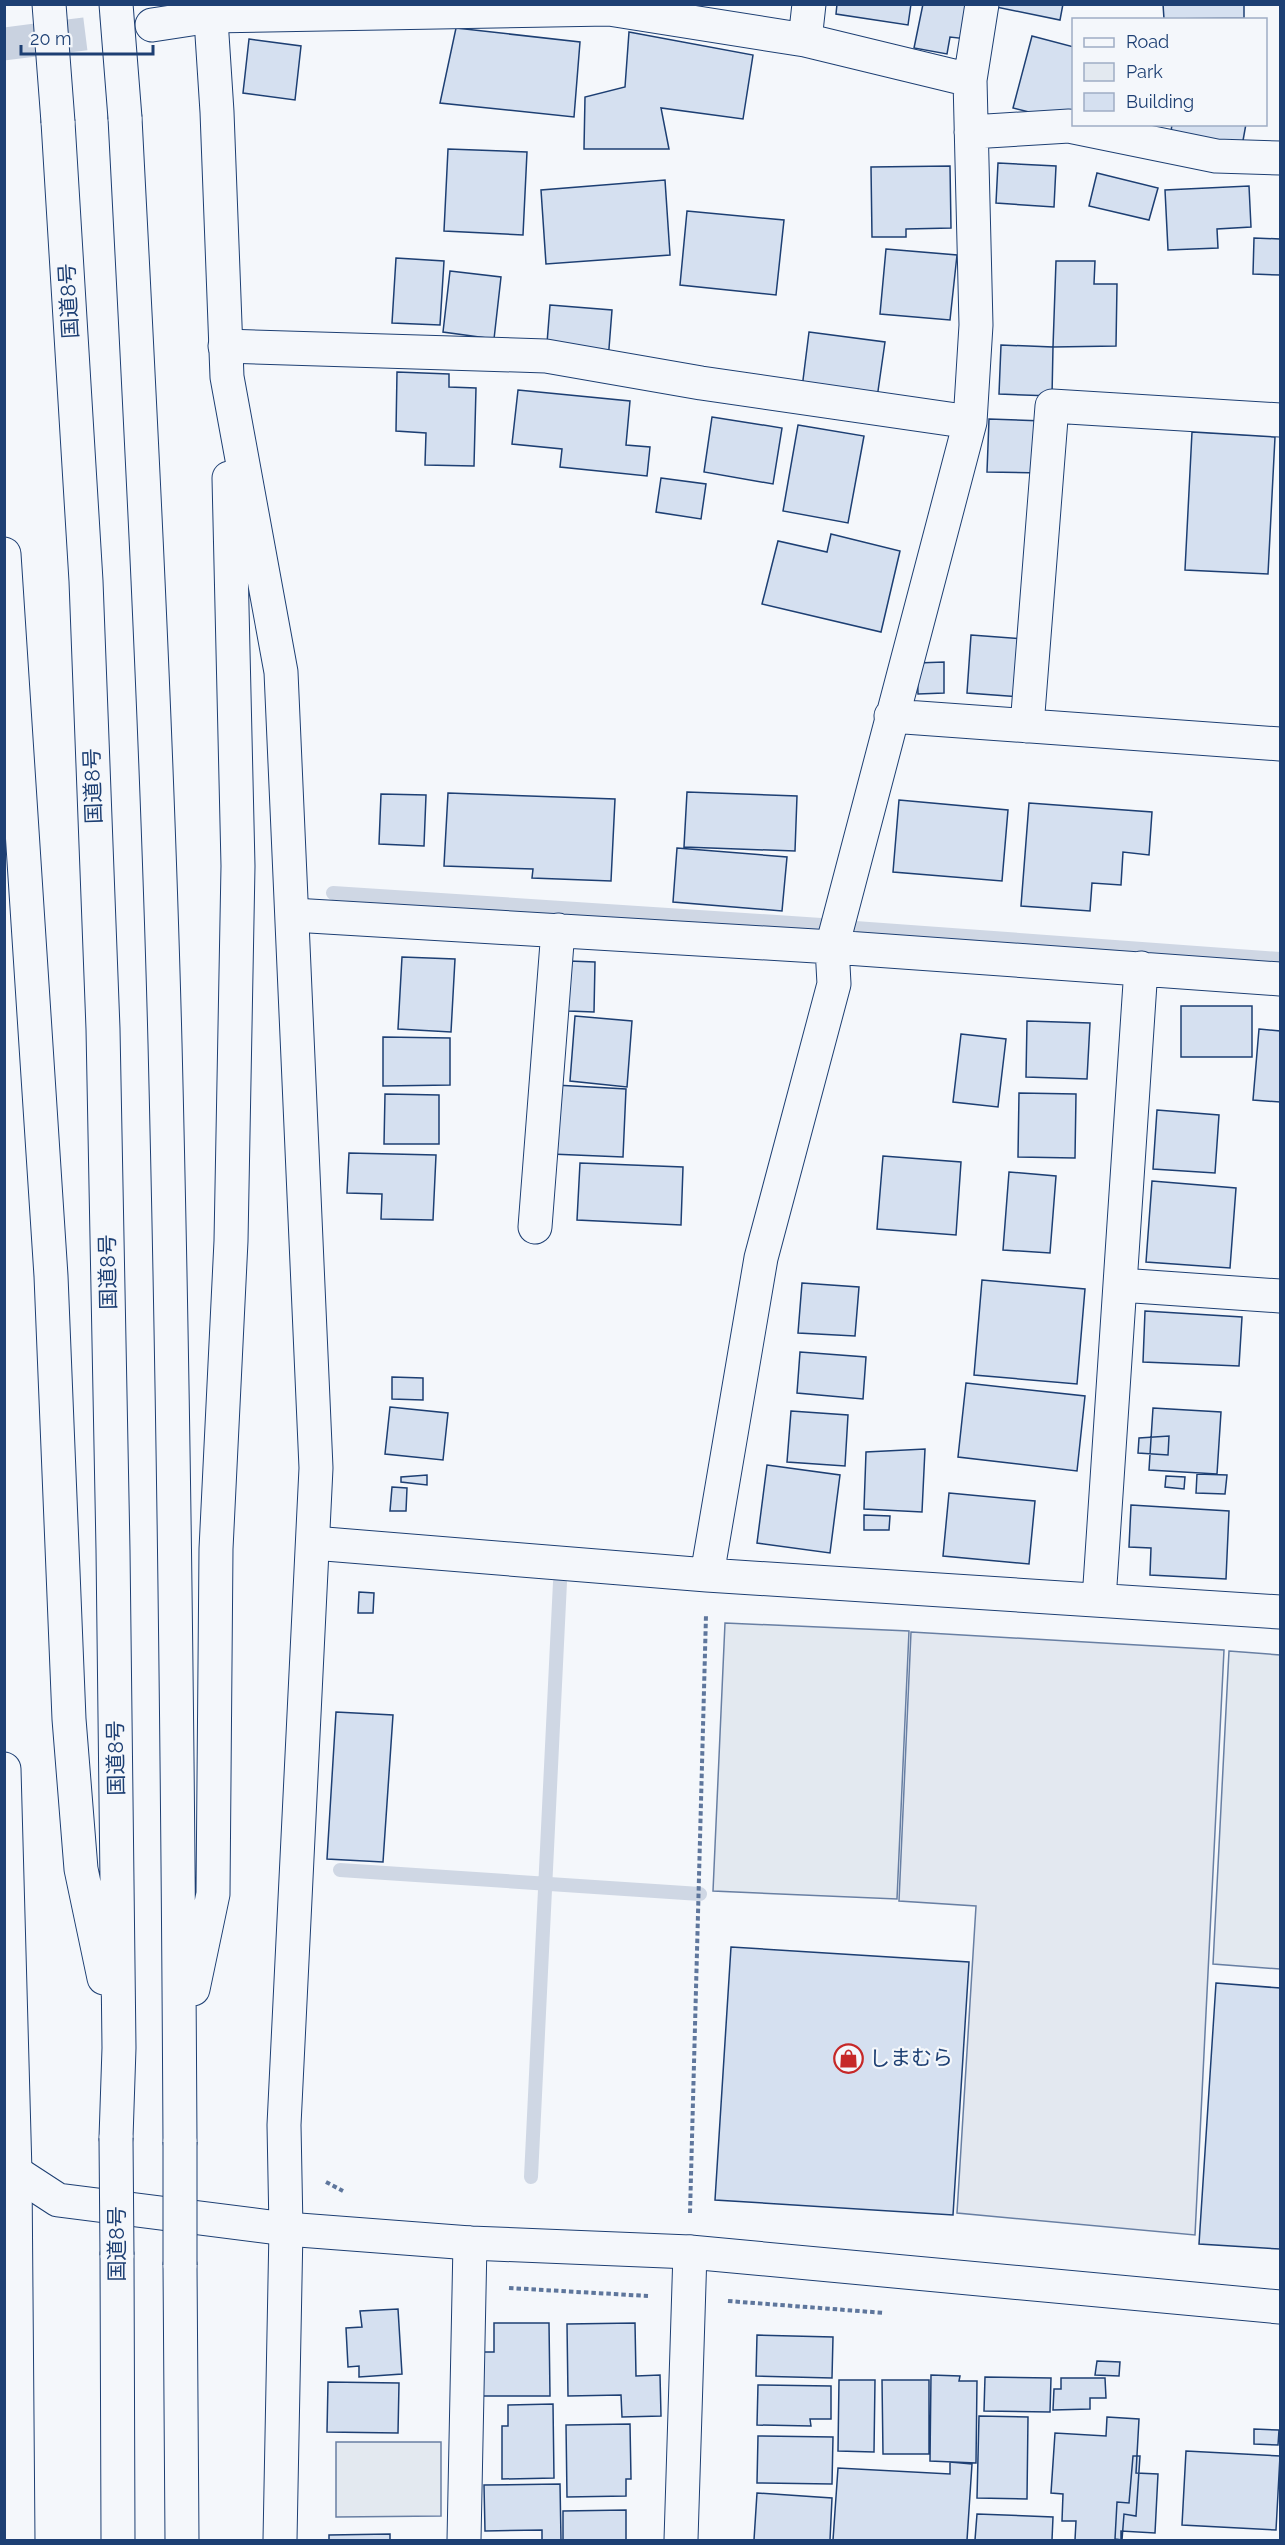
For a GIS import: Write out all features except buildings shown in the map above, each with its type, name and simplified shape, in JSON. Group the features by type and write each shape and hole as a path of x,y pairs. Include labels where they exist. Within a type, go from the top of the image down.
{"main road":[{"name":"国道8号","path":"49,4 86,581 103,1029 113,1550 119,2048 116,2138 117,2541"},
{"path":"116,4 125,118 149,581 165,1042 177,1721 182,2541"},
{"path":"805,40 809,4"},
{"path":"707,1575 761,1258 834,984 832,947 970,423 976,325 970,80 982,4"},
{"path":"152,25 211,10 609,9 805,40 970,80"},
{"path":"179,2052 213,1894 216,1549 231,1241 238,866 226,361 211,10"},
{"path":"971,132 1069,126 1216,156 1281,158"},
{"path":"226,361 546,356 701,383 970,423"},
{"path":"226,361 281,672 316,1468 284,2125 286,2229 280,2541"},
{"path":"1028,726 1052,406 1281,420"},
{"path":"4,554 51,1276 69,1719 81,1869 119,2048"},
{"path":"891,716 1281,744"},
{"path":"293,915 832,947 1281,979"},
{"path":"535,1227 558,930"},
{"path":"1099,1600 1141,968"},
{"path":"1120,1285 1281,1296"},
{"path":"313,1543 707,1575 1281,1612"},
{"path":"4,1768 15,2172 18,2541"},
{"path":"15,2172 58,2200 286,2229 470,2242 690,2252 1281,2307"},
{"path":"464,2541 470,2242"},
{"path":"681,2541 690,2252"}],"path":[{"path":"690,2252 707,1575"},
{"path":"470,2286 690,2298 891,2314"}],"green space":[{"path":"725,1623 909,1631 897,1899 713,1891"},
{"path":"1229,1651 1280,1655 1280,1969 1213,1964"},
{"path":"336,2442 441,2442 441,2516 336,2517"}],"shaded area":[{"path":"911,1632 1224,1650 1195,2235 957,2213 976,1906 899,1901"}],"waterway":[{"path":"333,893 821,925"},
{"path":"855,928 1280,959"},
{"path":"531,2177 560,1582"},
{"path":"340,1870 700,1894"}],"tunnel":[{"path":"4,44 147,26"}],"place":[{"name":"しまむら","path":"848,2058"}]}
